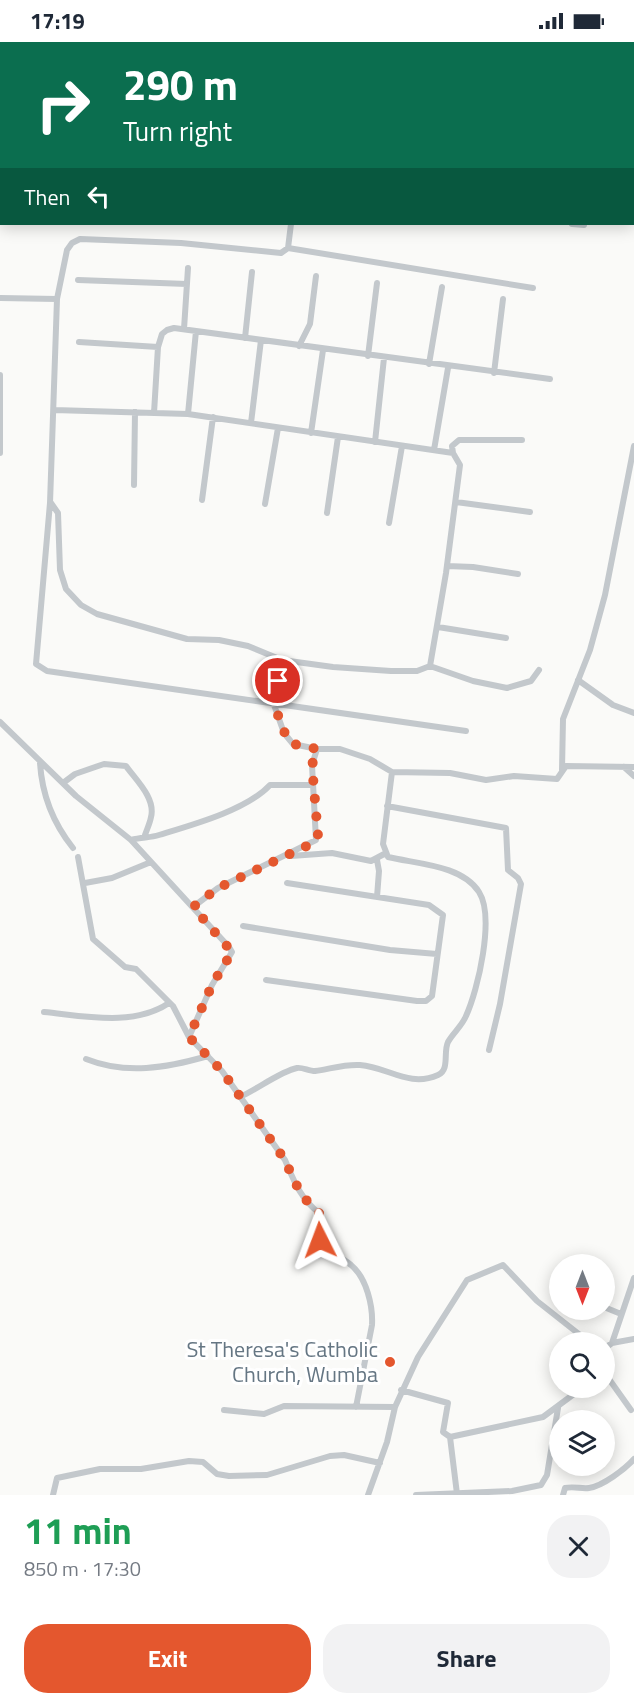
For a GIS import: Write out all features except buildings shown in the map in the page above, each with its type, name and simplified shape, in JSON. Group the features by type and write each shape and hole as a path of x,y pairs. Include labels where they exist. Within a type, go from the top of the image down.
{"street":[{"path":"288,248 291,225"},
{"path":"466,731 207,694 41,668 36,664 50,503 57,299 64,278 67,250 72,243 80,239 181,243 281,253 288,248 533,288"},
{"path":"184,329 188,268"},
{"path":"245,338 252,272"},
{"path":"299,346 310,324 316,276"},
{"path":"78,280 187,284"},
{"path":"368,356 377,283"},
{"path":"429,364 442,287"},
{"path":"0,298 57,299"},
{"path":"494,373 503,299"},
{"path":"154,413 158,348 162,334 167,330 184,329 448,368 550,380"},
{"path":"188,414 196,331"},
{"path":"251,423 261,340"},
{"path":"79,342 158,348"},
{"path":"311,433 323,350"},
{"path":"375,442 384,358"},
{"path":"434,450 448,368"},
{"path":"0,375 0,453"},
{"path":"54,410 188,414 453,453"},
{"path":"134,485 135,412"},
{"path":"202,500 213,417"},
{"path":"265,504 278,428"},
{"path":"327,513 338,437"},
{"path":"430,666 438,627 460,465 452,446 459,440 522,440"},
{"path":"389,523 402,446"},
{"path":"562,771 563,719 605,595 634,446"},
{"path":"456,502 530,512"},
{"path":"50,503 58,513 63,580 66,589 81,605 116,620 187,639 219,640 248,646 282,660 380,671 417,671 430,666 473,681 507,688 531,681 539,670"},
{"path":"447,566 473,567 519,574"},
{"path":"438,627 506,638"},
{"path":"282,660 273,702 287,739 293,744 317,749 340,749 370,759 392,772 450,773 486,780 514,776 556,779 566,766 634,767"},
{"path":"578,680 613,705 634,713"},
{"path":"0,722 63,783 132,840 232,952 212,985 189,1037"},
{"path":"193,907 218,888 316,840 312,765 317,749"},
{"path":"40,762 43,790 58,829 73,848"},
{"path":"63,783 75,774 104,764 126,766 141,785 150,804 151,817 145,836"},
{"path":"624,767 634,776"},
{"path":"240,1097 298,1068 313,1071 334,1066 360,1065 385,1069 400,1078 416,1080 441,1074 444,1070 448,1043 466,1015 487,937 485,907 478,891 456,872 388,857 383,844 392,772"},
{"path":"132,840 145,836 156,836 230,810 257,798 270,785 313,785"},
{"path":"387,806 506,828 508,870 518,878 521,884 502,998 489,1050"},
{"path":"278,859 315,852 377,860 386,854"},
{"path":"78,857 85,883 93,939 125,968 136,969 169,1002 181,1018 189,1037 222,1071 285,1160 288,1172 300,1194 309,1206 319,1213 320,1222 315,1230 317,1236 342,1261 354,1269 367,1291 373,1313 372,1326 356,1407"},
{"path":"377,860 379,871 377,897"},
{"path":"85,883 112,878 151,862"},
{"path":"266,980 426,1001 432,996 437,954 443,931 443,915 438,910 429,905 287,884"},
{"path":"243,926 390,950 437,954"},
{"path":"44,1012 117,1018 148,1013 169,1002"},
{"path":"86,1059 104,1066 139,1069 207,1056"},
{"path":"368,1495 380,1463 401,1390 418,1357 467,1280 503,1265 537,1301 576,1332"},
{"path":"615,1333 621,1314 631,1296 634,1278"},
{"path":"615,1312 621,1314"},
{"path":"615,1342 634,1339"},
{"path":"615,1387 631,1410"},
{"path":"401,1390 448,1403 443,1432 450,1437 457,1494"},
{"path":"450,1437 543,1417 570,1398"},
{"path":"224,1410 264,1414 284,1406 395,1407"},
{"path":"416,1495 512,1491 541,1485 547,1475 558,1408"},
{"path":"53,1495 57,1478 100,1469 141,1469 189,1461 203,1462 217,1474 229,1476 267,1474 330,1456 344,1455 380,1463"},
{"path":"563,1495 565,1488 590,1488 599,1485 634,1459"}],"place":[{"name":"St Theresa's Catholic Church, Wumba","path":"390,1362"}],"route":[{"path":"278,681 273,702 287,739 293,744 317,749 312,765 318,836 313,843 218,888 193,907 232,952 212,985 189,1037 222,1071 285,1160 288,1172 300,1194 309,1206 319,1213 320,1222 315,1230 320,1240"}]}
